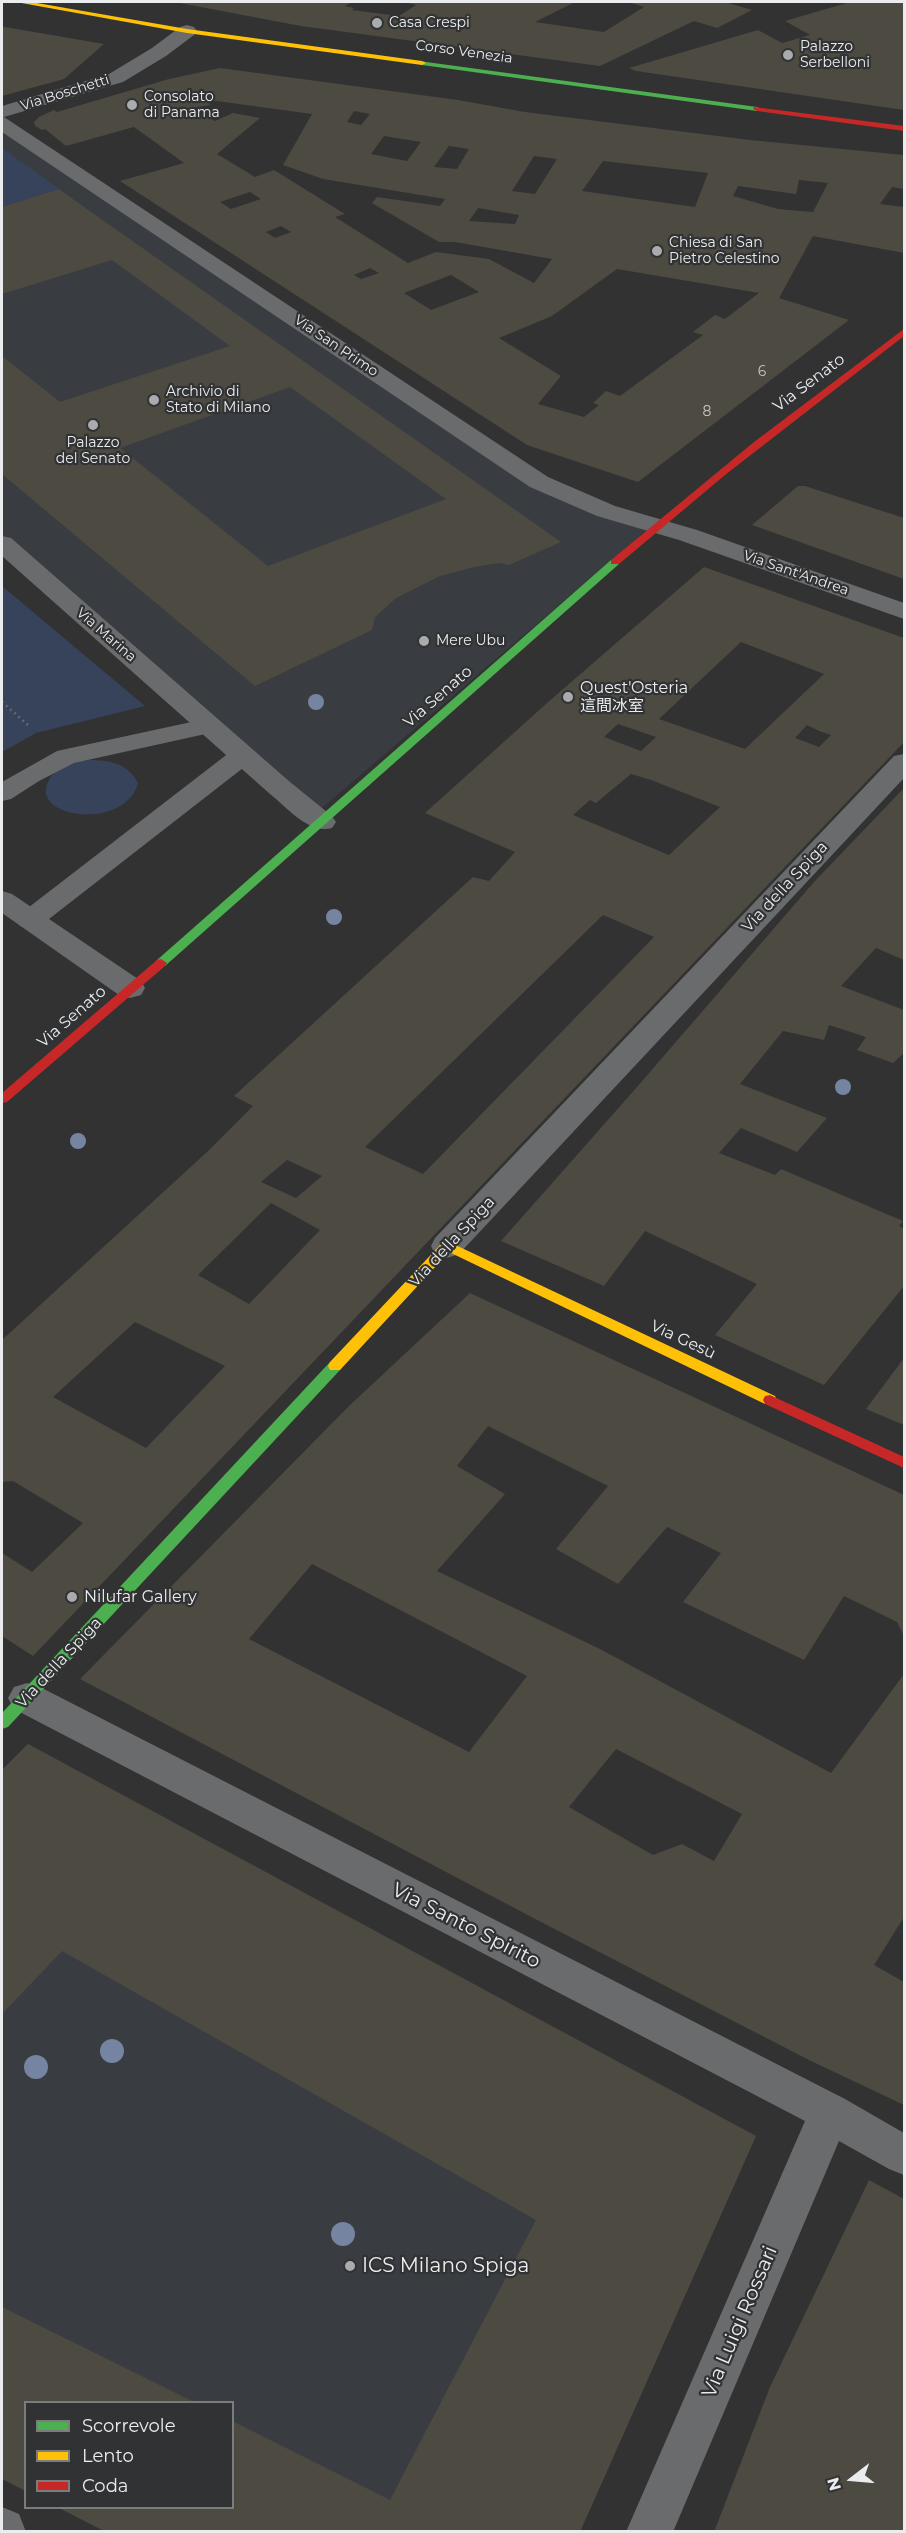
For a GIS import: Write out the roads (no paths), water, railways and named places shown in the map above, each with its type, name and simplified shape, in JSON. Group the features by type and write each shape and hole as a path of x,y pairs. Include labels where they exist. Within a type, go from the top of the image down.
{"street":[{"name":"Corso Venezia","path":"20,2 187,31 904,129"},
{"name":"Via Boschetti","path":"2,112 116,78 159,52 187,31"},
{"name":"Via San Primo","path":"2,123 539,482 606,510 688,535"},
{"name":"Via Senato","path":"2,1099 322,822 657,525 816,398 904,332"},
{"name":"Via Sant'Andrea","path":"688,535 904,610"},
{"name":"Via Marina","path":"2,543 322,822"},
{"name":"Via della Spiga","path":"14,1711 447,1246 904,762"},
{"path":"2,900 130,988"},
{"name":"Via Gesù","path":"447,1246 904,1463"},
{"name":"Via Santo Spirito","path":"14,1711 830,2113 904,2155"},
{"name":"Via Luigi Rossari","path":"650,2532 830,2113"}],"lane":[{"path":"2,793 66,757 210,726"},
{"path":"30,920 243,755"}],"place":[{"name":"Casa Crespi","path":"377,23"},
{"name":"Palazzo Serbelloni","path":"788,55"},
{"name":"Consolato di Panama","path":"132,105"},
{"name":"Chiesa di San Pietro Celestino","path":"657,251"},
{"name":"Archivio di Stato di Milano","path":"154,400"},
{"name":"Palazzo del Senato","path":"93,425"},
{"name":"Mere Ubu","path":"424,641"},
{"name":"Quest'Osteria 這間冰室","path":"568,697"},
{"name":"Nilufar Gallery","path":"72,1597"},
{"name":"ICS Milano Spiga","path":"350,2266"}]}
